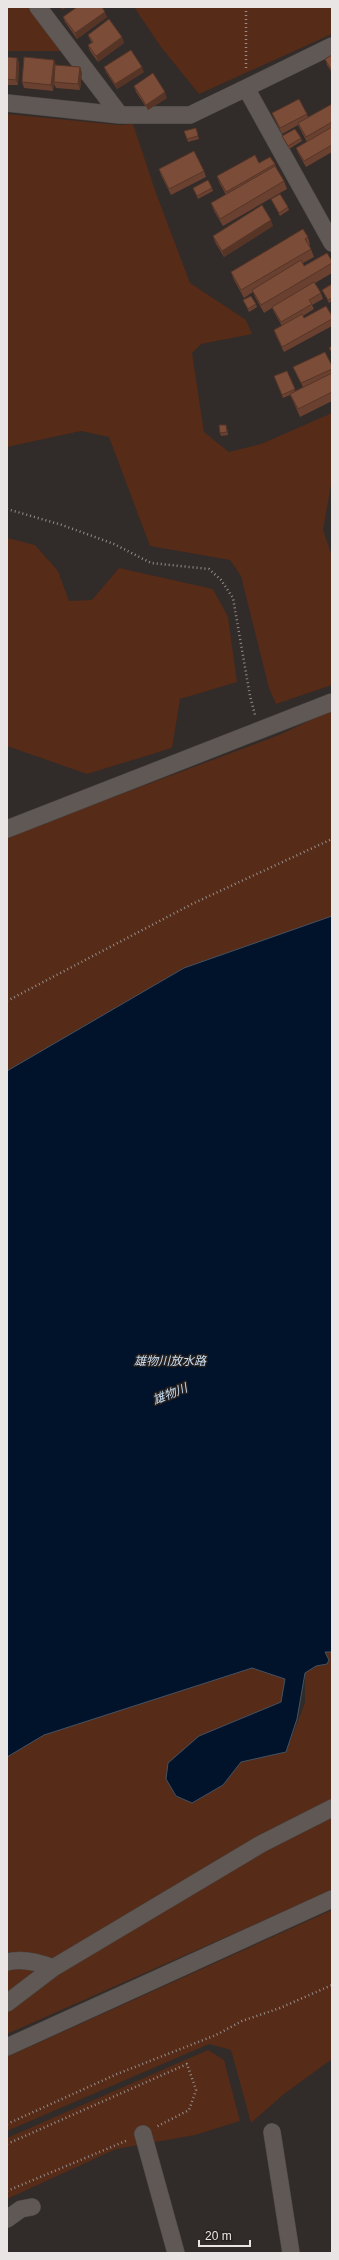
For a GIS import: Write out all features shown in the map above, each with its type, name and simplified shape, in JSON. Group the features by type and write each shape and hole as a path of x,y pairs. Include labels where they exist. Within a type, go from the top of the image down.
{"street":[{"path":"38,7 120,115"},
{"path":"7,103 120,115 190,115 332,46"},
{"path":"246,88 332,243"},
{"path":"7,829 332,702"},
{"path":"7,2003 53,1968 261,1844 332,1808"},
{"path":"7,2047 332,1899"},
{"path":"7,1962 15,1960 36,1962 53,1968"},
{"path":"272,2132 291,2253"},
{"path":"143,2134 176,2253"},
{"path":"7,2219 21,2209 32,2206"}],"path":[{"path":"246,7 246,88"},
{"path":"7,509 62,525 114,544 151,563 209,569 221,580 233,598 250,696 260,731"},
{"path":"7,1002 192,904 332,839"},
{"path":"7,2124 117,2074 216,2035 242,2021 280,2008 332,1985"},
{"path":"7,2144 187,2064 196,2090 189,2110 143,2134 7,2191"}],"shaded area":[{"path":"7,7 32,7 67,51 7,51"},
{"path":"134,7 332,7 332,34 199,94 161,47"},
{"path":"7,114 119,125 133,124 156,193 190,283 246,320 252,334 201,344 192,353 204,432 229,452 261,444 332,413 332,479 323,530 332,556 332,685 276,704 269,688 241,576 230,560 150,546 109,437 81,431 7,447"},
{"path":"7,538 35,545 58,571 69,601 92,600 119,568 213,589 228,617 237,682 180,699 172,748 87,774 7,746"},
{"path":"332,710 332,916 184,968 7,1071 7,837 279,735"},
{"path":"325,1652 332,1652 332,1890 7,2034 7,1757 43,1735 252,1668 285,1679 282,1702 242,1718 166,1779 175,1796 193,1803 223,1785 241,1762 286,1752 305,1703 305,1673 316,1666 327,1664"},
{"path":"332,1910 332,2059 284,2094 251,2123 231,2050 209,2044 7,2131 7,2057"},
{"path":"208,2050 224,2060 240,2121 195,2135 116,2149 7,2199 7,2138"}],"water":[{"name":"雄物川放水路","path":"332,916 332,1652 325,1652 329,1660 327,1664 316,1666 305,1673 297,1719 286,1752 241,1762 223,1785 192,1803 176,1796 166,1779 168,1763 199,1736 281,1702 285,1679 252,1668 44,1735 7,1757 7,1071 184,968"}],"building":[{"path":"77,7 102,7 105,12 75,33 63,17"},
{"path":"109,19 122,37 96,56 88,45 93,42 88,35"},
{"path":"131,50 142,67 115,84 104,67"},
{"path":"332,55 332,71 325,59"},
{"path":"7,57 17,58 16,80 7,79"},
{"path":"24,57 54,60 51,85 22,82"},
{"path":"55,65 80,67 78,84 54,82"},
{"path":"153,73 165,92 146,105 134,86"},
{"path":"299,99 307,114 280,128 272,113"},
{"path":"332,104 332,122 306,137 298,123"},
{"path":"332,127 332,145 304,161 296,148"},
{"path":"196,128 198,136 187,139 184,131"},
{"path":"295,129 301,138 288,146 282,136"},
{"path":"194,151 204,171 169,189 159,169"},
{"path":"255,155 259,163 270,157 275,164 226,192 217,176"},
{"path":"275,166 284,181 220,219 211,203"},
{"path":"208,180 212,188 197,196 193,188"},
{"path":"280,194 288,207 279,213 271,199"},
{"path":"262,205 271,220 222,251 213,236"},
{"path":"303,229 308,237 305,239 311,249 241,290 231,272"},
{"path":"327,253 332,263 261,305 252,290 301,260 304,266"},
{"path":"314,282 321,293 309,300 312,304 281,322 272,307"},
{"path":"332,284 332,298 328,300 322,290"},
{"path":"251,296 256,304 248,309 243,300"},
{"path":"326,306 332,316 332,319 282,347 274,330 302,314 304,318"},
{"path":"332,346 332,353 329,348"},
{"path":"325,352 332,369 301,383 293,367"},
{"path":"287,371 295,389 282,395 274,376"},
{"path":"332,373 332,392 298,409 290,394"},
{"path":"219,425 226,425 227,432 220,433"}],"water label":[{"name":"雄物川","path":"170,1394"}]}
